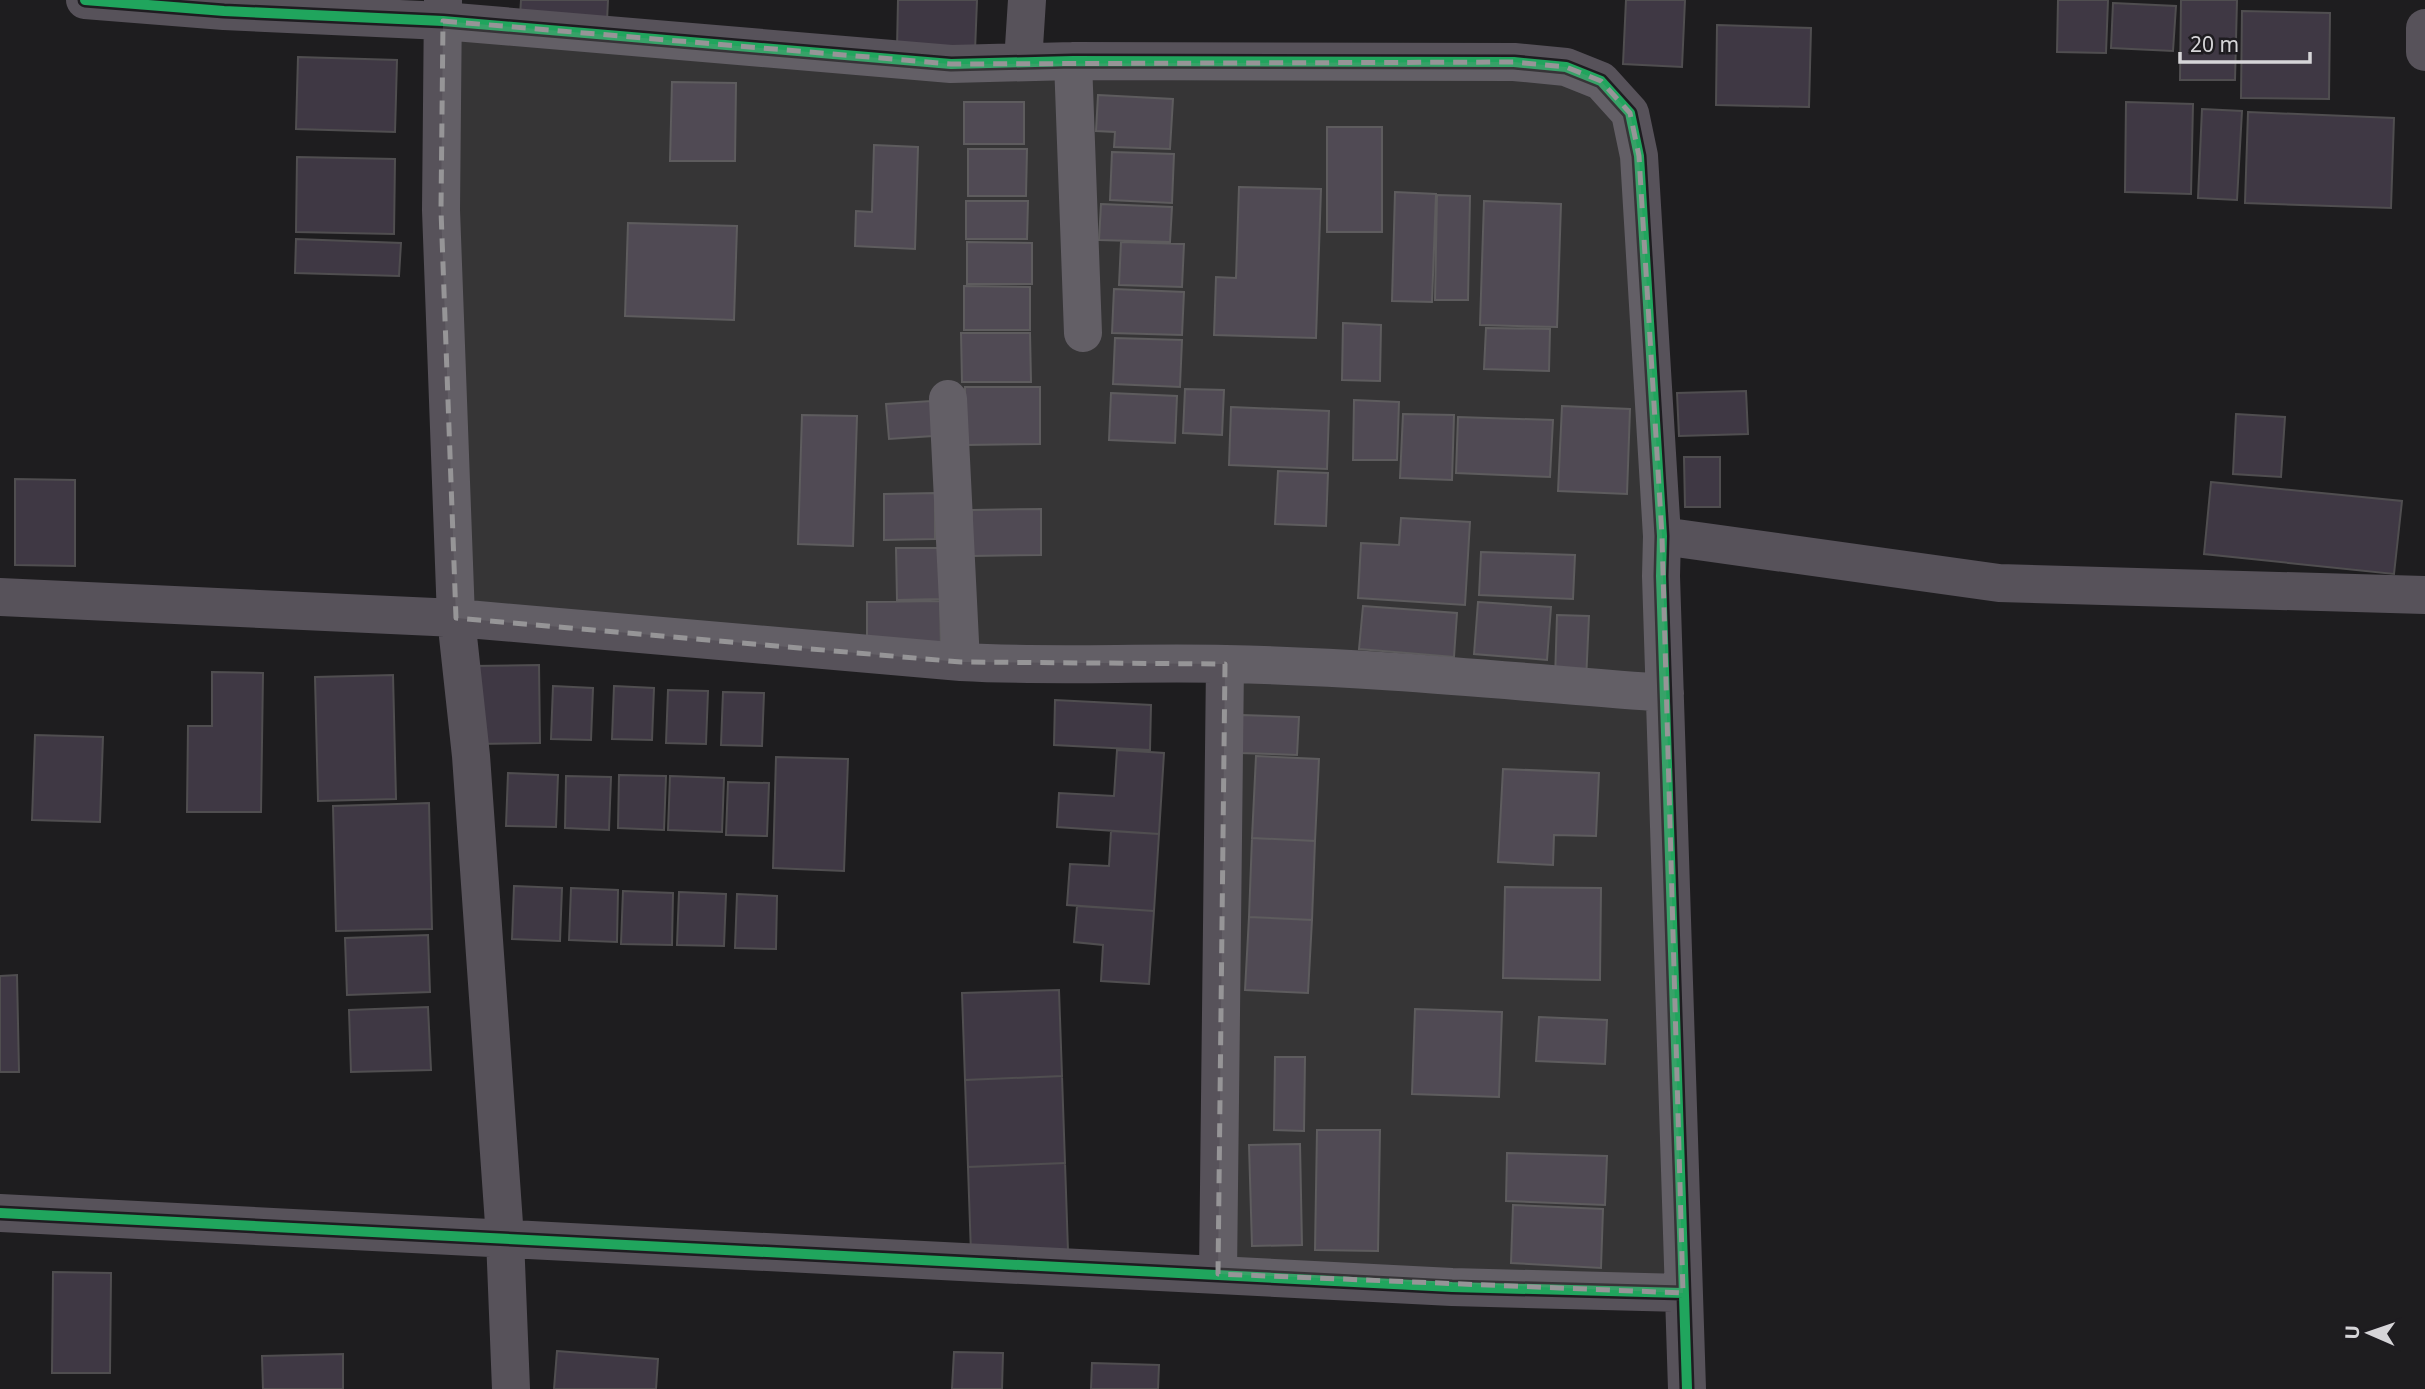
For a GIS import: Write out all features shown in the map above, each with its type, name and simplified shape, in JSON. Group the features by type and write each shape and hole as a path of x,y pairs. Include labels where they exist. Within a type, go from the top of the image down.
{"street":[{"path":"85,0 224,12 443,10 951,64 1073,61 1514,62 1566,67 1601,81 1630,113 1639,156 1662,536 1661,576 1687,1389"},
{"path":"1023,62 1027,0"},
{"path":"443,10 441,210 456,618 471,756 505,1238 510,1389"},
{"path":"2425,29 2425,52"},
{"path":"1073,61 1083,333"},
{"path":"948,399 961,662"},
{"path":"1662,536 1998,583 2425,595"},
{"path":"0,597 456,618 961,662 1016,665 1225,664 1323,668 1665,693"},
{"path":"1217,1274 1225,664"},
{"path":"0,1213 1452,1287 1683,1293"}],"highlighted area":[{"path":"443,21 951,64 1514,62 1566,67 1601,81 1630,113 1639,156 1662,536 1683,1293 1218,1274 1225,664 961,662 456,618 441,210"}],"building":[{"path":"521,0 608,0 607,21 520,17"},
{"path":"898,0 977,0 975,51 897,49"},
{"path":"1626,0 1685,0 1682,67 1623,64"},
{"path":"2058,0 2108,0 2106,53 2057,52"},
{"path":"2181,0 2237,0 2235,80 2180,80"},
{"path":"2113,3 2176,6 2173,51 2111,48"},
{"path":"2242,11 2330,13 2329,99 2241,98"},
{"path":"1717,25 1811,28 1809,107 1716,105"},
{"path":"298,57 397,60 395,132 296,129"},
{"path":"672,82 736,83 735,161 670,161"},
{"path":"1098,95 1173,99 1170,149 1114,147 1115,132 1096,131"},
{"path":"964,102 1024,102 1024,144 964,144"},
{"path":"2126,102 2193,104 2191,194 2125,192"},
{"path":"2202,109 2242,111 2237,200 2198,198"},
{"path":"2248,112 2394,118 2391,208 2245,203"},
{"path":"1327,127 1382,127 1382,232 1327,232"},
{"path":"874,145 918,147 915,249 855,246 856,211 872,212"},
{"path":"968,149 1027,149 1026,196 968,196"},
{"path":"1112,152 1174,154 1172,203 1110,200"},
{"path":"297,157 395,159 394,234 296,232"},
{"path":"1239,187 1321,189 1316,338 1214,335 1216,277 1236,278"},
{"path":"1395,192 1436,194 1432,302 1392,301"},
{"path":"1437,195 1470,196 1468,300 1435,300"},
{"path":"966,201 1028,201 1027,239 966,239"},
{"path":"1484,201 1561,204 1557,327 1480,325"},
{"path":"1101,204 1172,207 1170,242 1099,240"},
{"path":"628,223 737,226 734,320 625,316"},
{"path":"296,239 401,243 399,276 295,273"},
{"path":"967,242 1032,243 1032,284 967,284"},
{"path":"1121,242 1184,244 1182,287 1119,285"},
{"path":"964,286 1030,287 1030,330 964,330"},
{"path":"1114,289 1184,292 1182,335 1112,333"},
{"path":"1343,323 1381,325 1380,381 1342,380"},
{"path":"1486,328 1550,329 1549,371 1484,369"},
{"path":"961,333 1030,333 1031,382 962,382"},
{"path":"1115,338 1182,340 1180,387 1113,384"},
{"path":"965,387 1040,387 1040,444 965,445"},
{"path":"1185,389 1224,390 1222,435 1183,433"},
{"path":"1746,391 1748,434 1679,436 1677,393"},
{"path":"1111,393 1177,396 1175,443 1109,440"},
{"path":"1354,400 1399,402 1397,460 1353,460"},
{"path":"931,401 933,436 889,439 886,404"},
{"path":"1562,406 1630,409 1627,494 1558,491"},
{"path":"1231,407 1329,411 1327,469 1229,465"},
{"path":"1403,414 1454,415 1452,480 1400,478"},
{"path":"2236,414 2285,417 2281,477 2233,474"},
{"path":"802,415 857,416 853,546 798,544"},
{"path":"1458,417 1553,420 1550,477 1456,473"},
{"path":"1684,457 1720,457 1720,507 1685,507"},
{"path":"1278,471 1328,473 1326,526 1275,524"},
{"path":"15,479 75,480 75,566 15,565"},
{"path":"2211,482 2402,501 2394,574 2204,554"},
{"path":"935,493 935,539 884,540 884,494"},
{"path":"1041,509 1041,555 972,556 972,510"},
{"path":"1401,518 1470,522 1465,605 1358,598 1361,543 1399,545"},
{"path":"896,548 939,548 940,599 897,600"},
{"path":"1481,552 1575,555 1573,599 1479,595"},
{"path":"940,601 941,649 867,650 867,602"},
{"path":"1478,602 1551,607 1547,660 1474,654"},
{"path":"1363,606 1457,613 1454,657 1359,649"},
{"path":"1557,615 1589,616 1586,681 1555,679"},
{"path":"539,665 540,743 474,744 473,666"},
{"path":"212,672 263,673 261,812 187,812 188,726 212,726"},
{"path":"393,675 396,799 318,801 315,677"},
{"path":"553,686 593,688 591,740 551,739"},
{"path":"614,686 654,688 652,740 612,739"},
{"path":"668,690 708,691 706,744 666,743"},
{"path":"723,692 764,693 762,746 721,745"},
{"path":"1055,700 1151,705 1150,750 1054,745"},
{"path":"1241,715 1299,717 1297,755 1240,753"},
{"path":"35,735 103,737 100,822 32,820"},
{"path":"1117,750 1164,753 1159,834 1057,827 1059,793 1114,796"},
{"path":"1256,756 1319,759 1315,841 1252,838"},
{"path":"776,757 848,759 844,871 773,868"},
{"path":"1503,769 1599,773 1596,836 1554,835 1553,865 1498,862"},
{"path":"508,773 558,775 556,827 506,826"},
{"path":"619,775 666,776 664,830 618,828"},
{"path":"566,776 611,777 609,830 565,828"},
{"path":"670,776 724,778 722,832 668,830"},
{"path":"728,782 769,783 767,836 726,835"},
{"path":"429,803 432,929 336,931 333,806"},
{"path":"1111,831 1159,834 1154,911 1067,905 1070,864 1109,866"},
{"path":"1252,838 1315,841 1312,920 1249,917"},
{"path":"514,886 562,888 560,941 512,939"},
{"path":"1505,887 1601,888 1600,980 1503,978"},
{"path":"571,888 618,890 617,942 569,940"},
{"path":"623,891 673,893 672,945 621,944"},
{"path":"679,892 726,894 724,946 677,945"},
{"path":"737,894 777,896 776,949 735,948"},
{"path":"1077,906 1154,911 1149,984 1101,981 1103,945 1074,942"},
{"path":"1249,917 1312,920 1308,993 1245,990"},
{"path":"428,935 430,992 347,995 345,938"},
{"path":"17,975 19,1072 0,1072 0,976"},
{"path":"1059,990 1062,1076 965,1080 962,993"},
{"path":"428,1007 431,1070 351,1072 349,1010"},
{"path":"1415,1009 1502,1012 1499,1097 1412,1094"},
{"path":"1539,1017 1607,1020 1605,1064 1536,1061"},
{"path":"1275,1057 1305,1057 1304,1131 1274,1130"},
{"path":"1062,1076 1065,1163 968,1167 965,1080"},
{"path":"1317,1130 1380,1130 1378,1251 1315,1250"},
{"path":"1300,1144 1302,1245 1252,1246 1249,1145"},
{"path":"1507,1153 1607,1156 1605,1205 1506,1201"},
{"path":"1065,1163 1068,1251 971,1254 968,1167"},
{"path":"1513,1205 1603,1209 1601,1268 1511,1263"},
{"path":"53,1272 111,1273 110,1373 52,1373"},
{"path":"557,1351 658,1359 656,1389 554,1389"},
{"path":"954,1352 1003,1353 1002,1389 952,1389"},
{"path":"343,1354 343,1389 263,1389 262,1356"},
{"path":"1092,1363 1159,1365 1158,1389 1091,1389"}],"cycle path":[{"path":"85,0 224,11 443,21 951,64 1073,61 1514,62 1566,67 1601,81 1630,113 1639,156 1662,536 1661,576 1687,1389"},
{"path":"0,1213 1452,1287 1683,1293"}]}
